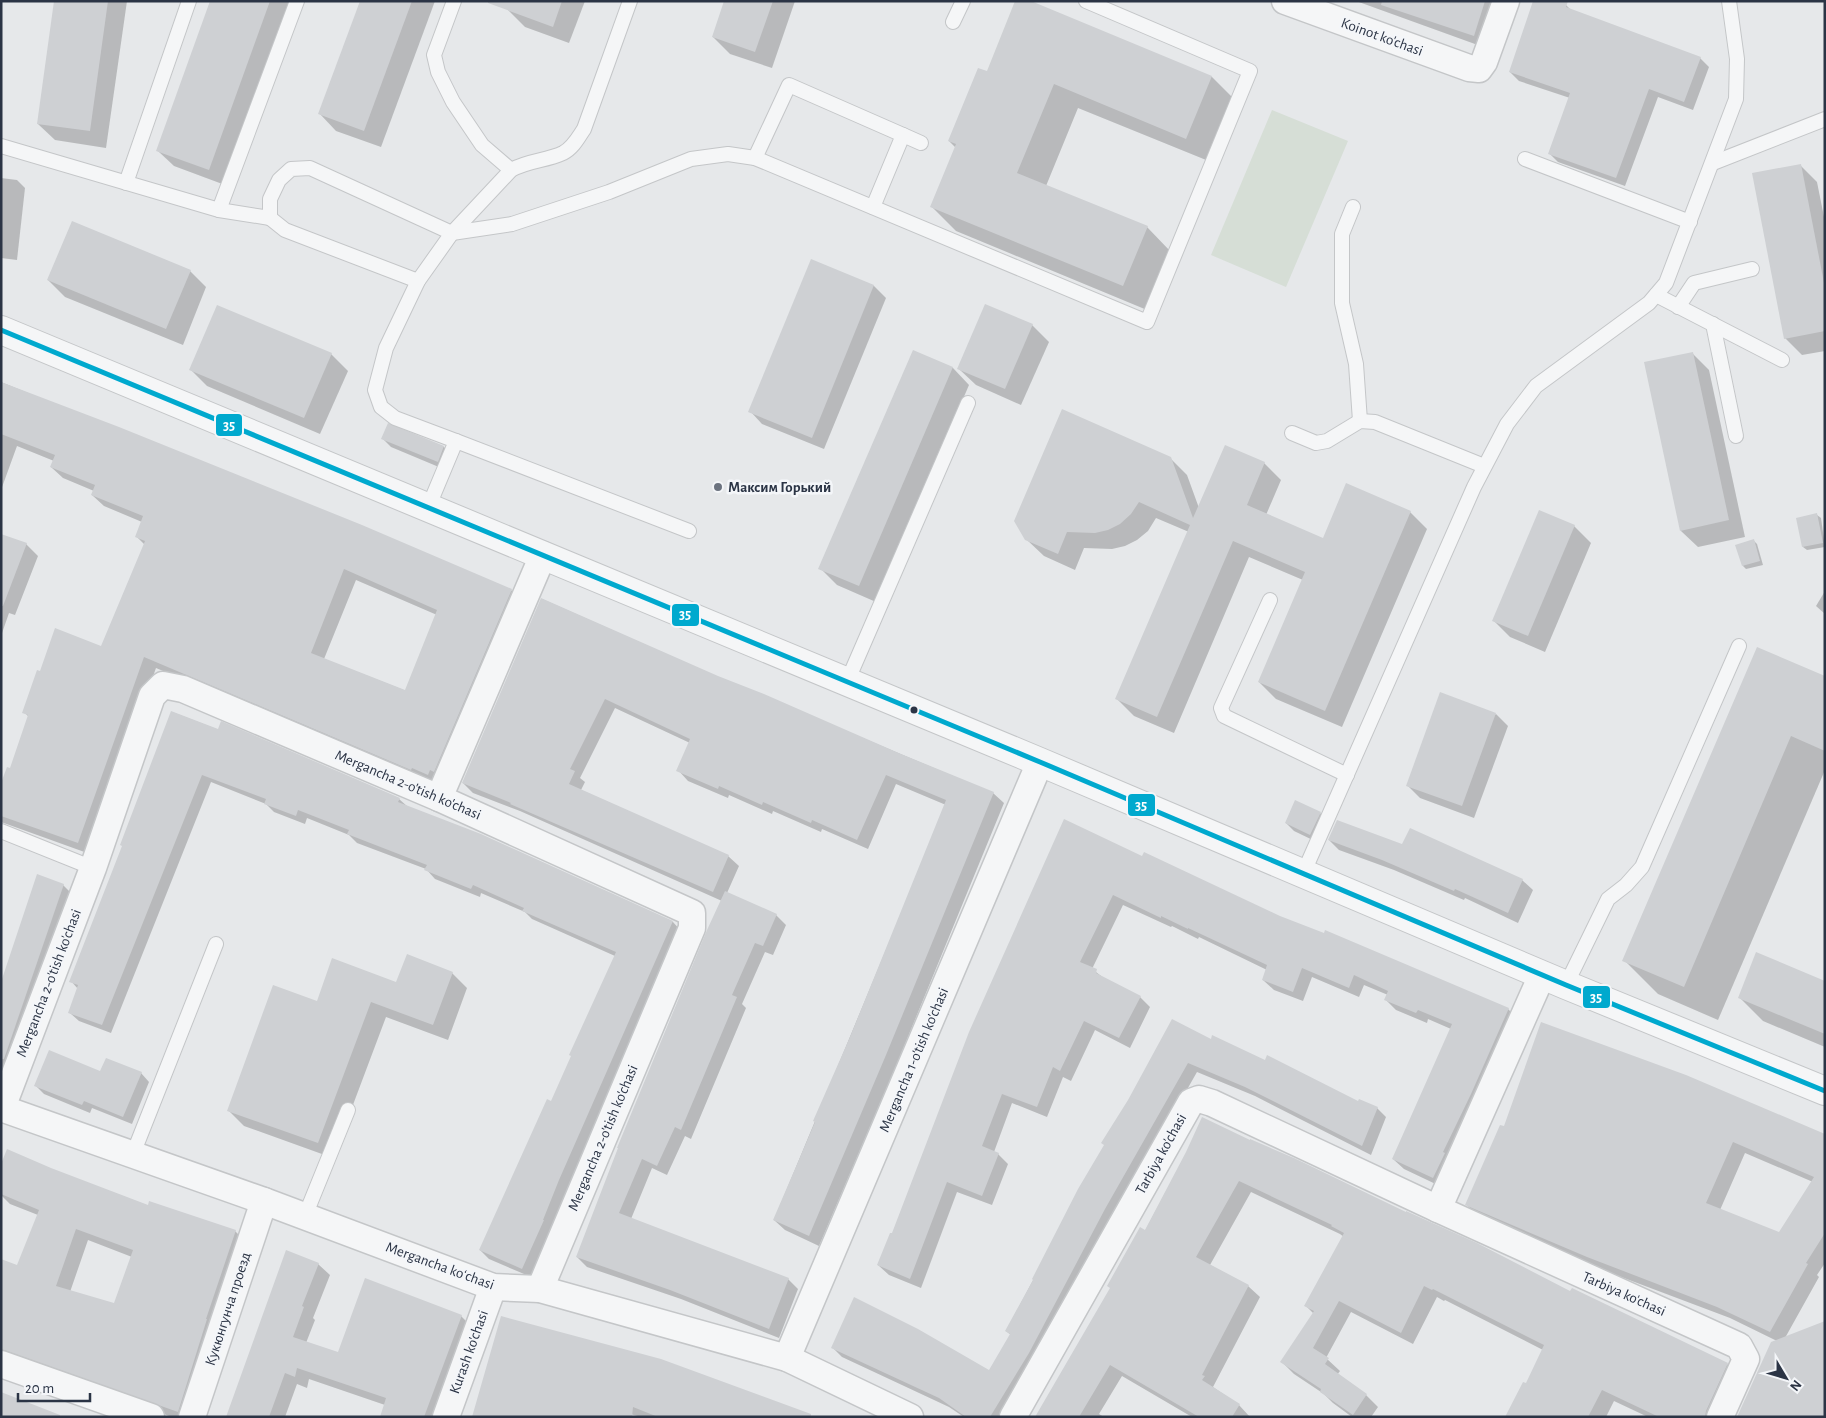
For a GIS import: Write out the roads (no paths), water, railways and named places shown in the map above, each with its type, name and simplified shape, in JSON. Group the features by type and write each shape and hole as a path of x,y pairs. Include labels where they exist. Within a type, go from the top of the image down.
{"street":[{"name":"Koinot ko'chasi","path":"1284,1 1469,68 1479,69 1484,62 1506,1"},
{"path":"1,330 1040,762 1554,980 1825,1091"},
{"path":"439,798 543,555"},
{"name":"Mergancha 2-o'tish ko'chasi","path":"1,1108 93,868 152,696 163,685 183,689 439,798 692,913 692,928 540,1289"},
{"name":"Mergancha 1-o'tish ko'chasi","path":"787,1358 1040,762"},
{"path":"1438,1209 1554,980"},
{"name":"Tarbiya ko'chasi","path":"1013,1417 1191,1102 1199,1100 1212,1103 1438,1209 1739,1346 1746,1359 1720,1417"},
{"name":"Mergancha koʻchasi","path":"1,1108 264,1201 493,1287 540,1289 787,1358 910,1417"},
{"name":"Кукюнгунча проезд","path":"192,1417 264,1201"},
{"name":"Kurash ko'chasi","path":"446,1417 493,1287"},
{"path":"1,1364 151,1417"}],"lane":[{"path":"126,183 189,1"},
{"path":"219,210 297,1"},
{"path":"454,1 434,55 438,72 452,102 482,144 511,170"},
{"path":"630,1 584,130 575,143 564,152 523,163 511,170 452,233 418,281 386,348 375,390 382,407 396,418 689,531"},
{"path":"953,22 963,1"},
{"path":"270,218 270,199 279,180 292,169 310,168 452,233 512,224 609,192 691,159 728,154 755,158 1147,322 1250,71 1086,1"},
{"path":"1303,874 1484,466 1507,424 1536,386 1650,303 1666,283 1736,99 1737,60 1730,1"},
{"path":"755,158 789,85 921,143"},
{"path":"1713,163 1825,120"},
{"path":"873,207 903,135"},
{"path":"1,146 219,210 270,218 285,230 418,281"},
{"path":"1525,159 1690,222"},
{"path":"1354,207 1342,234 1342,303 1356,364 1360,421"},
{"path":"1678,306 1694,283 1752,269"},
{"path":"1656,295 1782,360"},
{"path":"1713,324 1736,436"},
{"path":"847,682 968,403"},
{"path":"1292,432 1316,443 1327,441 1360,421 1375,422 1484,466"},
{"path":"428,508 456,441"},
{"path":"1270,600 1221,708 1224,716 1347,775"},
{"path":"1554,980 1608,899 1626,886 1642,867 1739,646"},
{"path":"1,831 93,868"},
{"path":"133,1154 216,944"},
{"path":"305,1216 348,1110"}],"place":[{"name":"Максим Горький","path":"718,487"}]}
